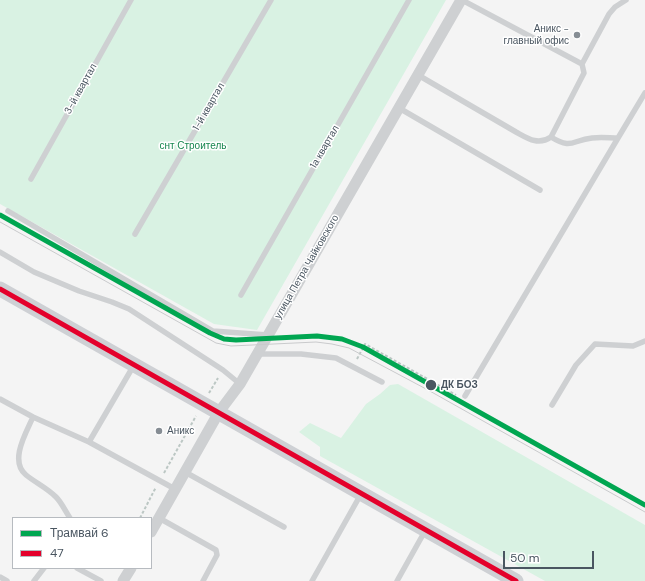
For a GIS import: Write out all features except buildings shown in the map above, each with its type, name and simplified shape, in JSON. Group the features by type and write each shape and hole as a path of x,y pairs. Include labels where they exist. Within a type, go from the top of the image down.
{"street":[{"name":"улица Петра Чайковского","path":"152,530 219,412 240,384 462,0"},
{"path":"0,289 516,581"},
{"path":"123,581 130,569"}],"lane":[{"name":"3-й квартал","path":"31,179 131,0"},
{"name":"1-й квартал","path":"135,234 271,0"},
{"name":"1а квартал","path":"241,295 409,0"},
{"path":"462,0 582,64"},
{"path":"418,75 516,132 534,141 544,141 551,137 584,73 582,64 611,10 626,0"},
{"path":"465,396 645,93"},
{"path":"399,108 540,190"},
{"path":"551,137 558,142 567,144 573,144 592,138 618,138"},
{"path":"8,211 213,331 268,335"},
{"path":"0,252 34,272 79,291 129,309 223,370 240,384"},
{"path":"552,405 576,365 594,344 633,346 645,341"},
{"path":"257,354 301,354 336,358 382,382"},
{"path":"89,442 134,365"},
{"path":"0,399 33,417 89,442 175,489"},
{"path":"33,417 19,453 20,469 55,496 61,502 69,517"},
{"path":"185,472 284,527"},
{"path":"312,581 362,494"},
{"path":"159,518 216,550 217,555 202,581"},
{"path":"397,581 426,530"},
{"path":"34,581 43,569"},
{"path":"79,569 100,581"},
{"path":"0,577 7,581"}],"path":[{"path":"353,367 365,344 462,398 465,396"},
{"path":"141,517 203,403 223,370"}],"green space":[{"name":"снт Строитель","path":"0,0 446,0 257,330 214,324 0,204"},
{"path":"398,384 645,525 645,581 545,581 320,456 320,447 299,432 310,423 341,438 366,404 390,385"}],"tram line":[{"name":"6","path":"0,215 210,333 224,339 236,340 317,336 342,339 363,347 645,505"},
{"path":"0,222 216,343 231,346 316,342 349,348 428,390 645,512"}],"transit line":[{"name":"47","path":"0,289 516,581"}],"place":[{"name":"Аникс - главный офис","path":"577,35"},
{"name":"ДК БОЗ","path":"431,385"},
{"name":"Аникс","path":"159,431"}]}
